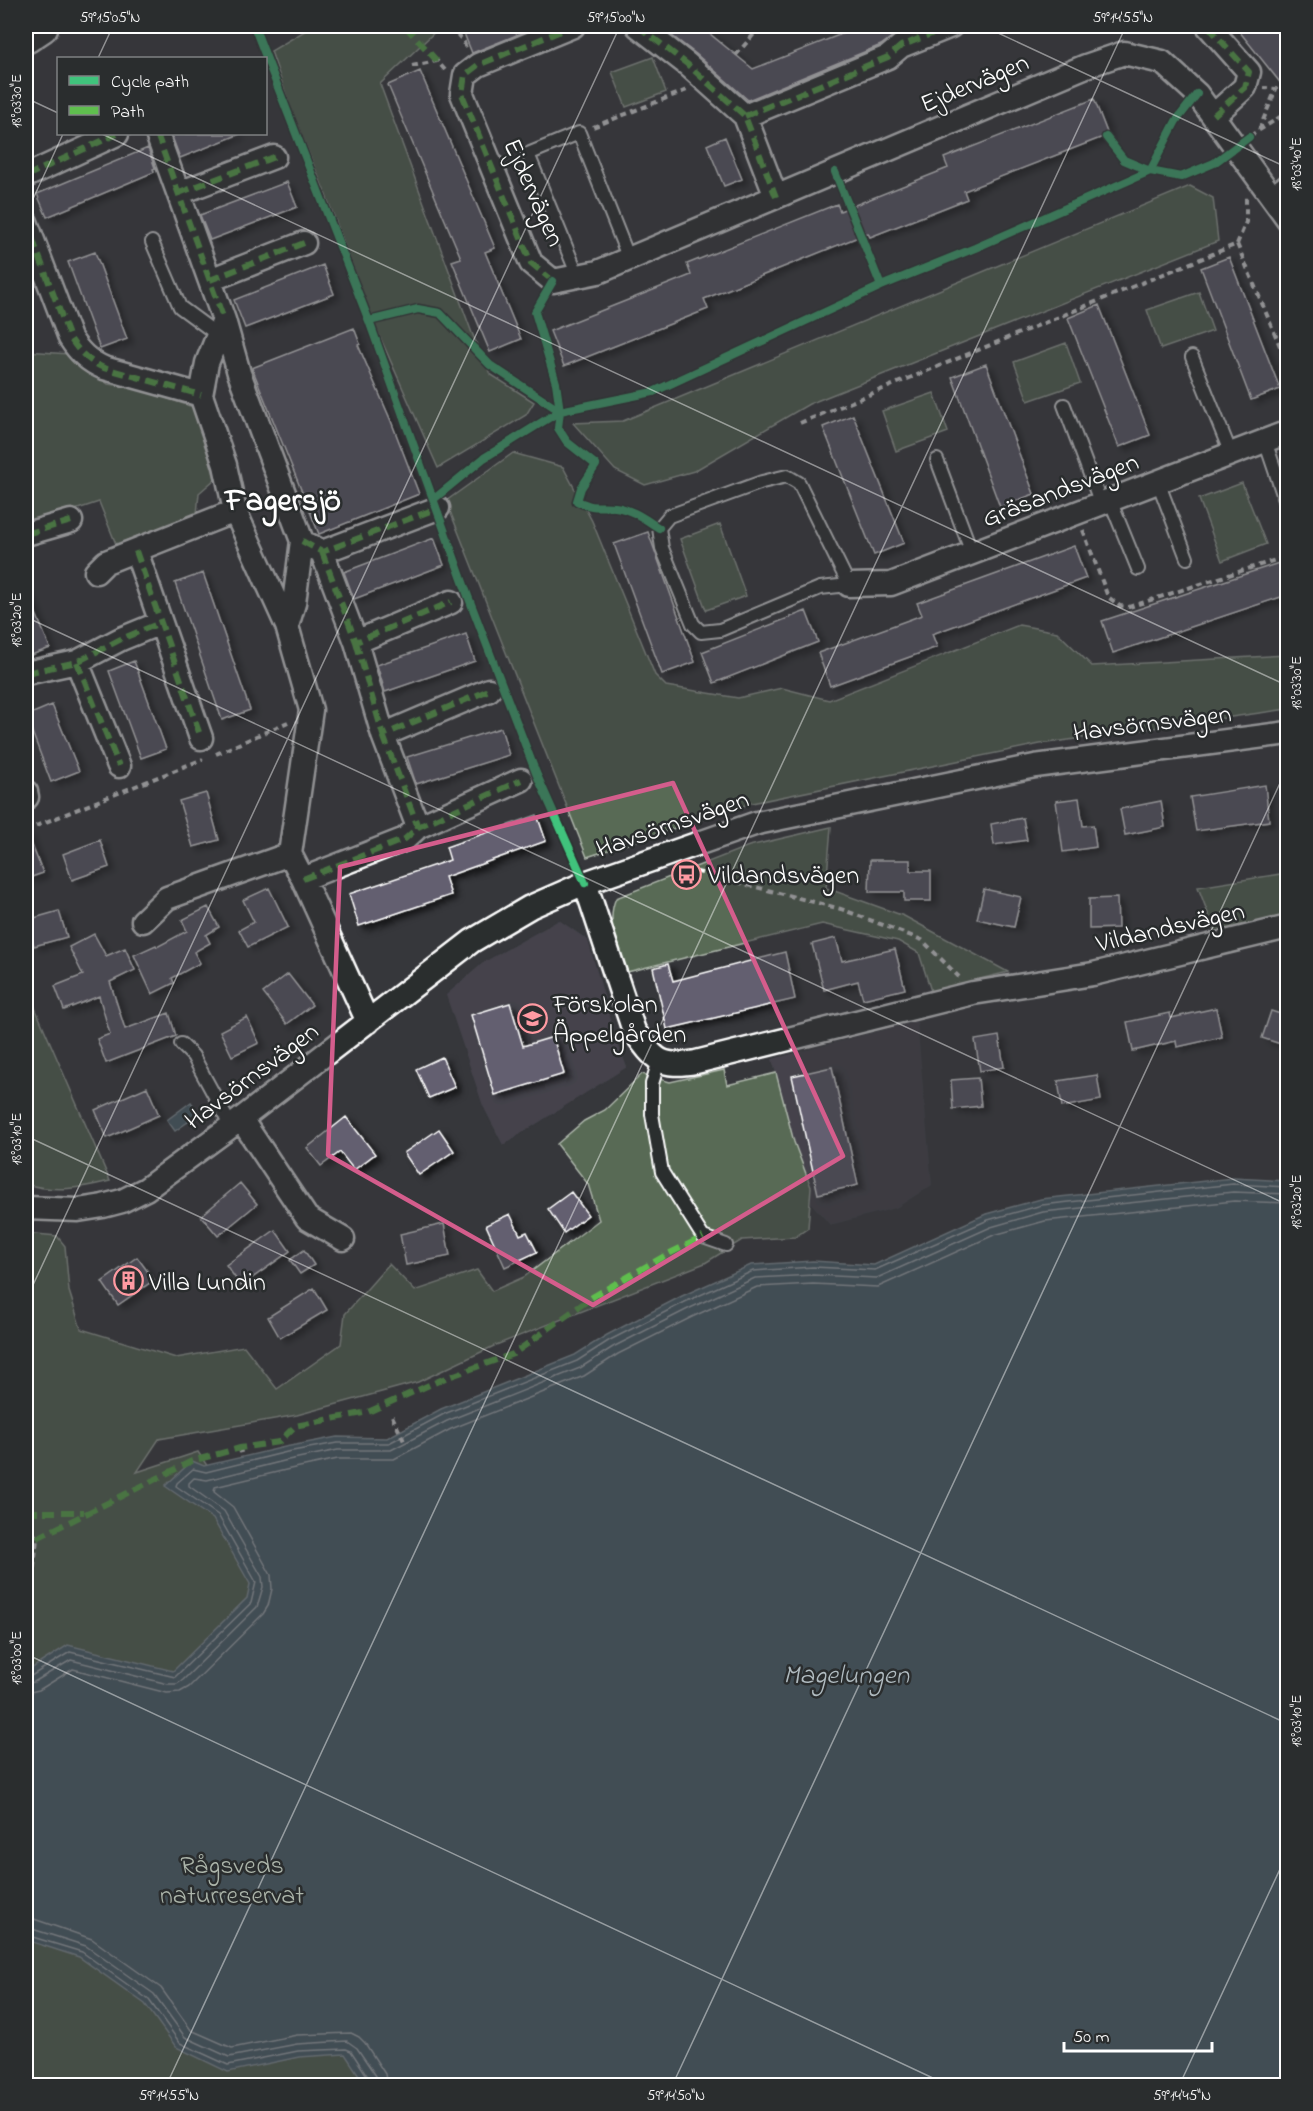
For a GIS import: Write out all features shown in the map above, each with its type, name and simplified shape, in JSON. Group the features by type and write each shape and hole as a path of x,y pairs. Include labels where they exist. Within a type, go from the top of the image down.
{"main road":[{"path":"26,36 41,26"}],"street":[{"path":"469,72 477,65 573,26"},
{"path":"638,26 746,116 776,197"},
{"path":"746,116 878,62 901,46 951,26"},
{"path":"1208,26 1249,72 1245,87 1213,116"},
{"name":"Ejdervägen","path":"469,72 462,94 531,263 553,281 598,272 1086,66 1124,53 1162,62 1197,94 1287,219"},
{"path":"26,176 115,135"},
{"path":"157,135 210,280 221,328 302,541 294,603 287,626"},
{"path":"179,193 274,158"},
{"path":"26,222 70,338 79,352 91,362 104,368 201,395"},
{"path":"210,280 304,243"},
{"path":"221,328 207,363 201,395 225,465 235,511 287,626 311,710 290,854 368,1022"},
{"name":"Gräsandsvägen","path":"849,585 891,584 1287,432"},
{"path":"322,552 438,508"},
{"path":"96,573 105,562 235,511"},
{"path":"26,534 71,521"},
{"path":"302,541 322,552 356,642 383,735 418,827"},
{"path":"136,551 201,738"},
{"path":"356,642 451,602"},
{"path":"26,673 77,662 121,639 160,623"},
{"path":"77,662 119,766"},
{"path":"383,735 489,690"},
{"name":"Havsörnsvägen","path":"26,1208 78,1210 122,1201 146,1189 236,1123 472,941 530,907 585,883 758,823 1035,766 1287,733"},
{"path":"303,879 405,839 418,827 521,780"},
{"path":"143,921 167,898 290,854"},
{"path":"585,883 634,1031 646,1048 659,1060"},
{"name":"Vildandsvägen","path":"659,1060 675,1065 696,1062 973,993 1093,974 1287,927"},
{"path":"236,1123 307,1218 343,1239"}],"lane":[{"path":"578,276 528,154 579,133 629,259"},
{"path":"1269,194 1287,179"},
{"path":"153,242 180,307 221,328"},
{"path":"1192,357 1231,454"},
{"path":"1064,405 1137,569"},
{"path":"1265,441 1287,509"},
{"path":"937,460 972,553"},
{"path":"787,476 799,483 849,585 820,588 720,630 701,632 693,624 662,549 659,528 669,516 762,482 787,476"},
{"path":"1158,482 1187,558"},
{"path":"181,1044 193,1056 236,1123"},
{"path":"659,1060 652,1084 652,1114 662,1172 703,1237 726,1245"}],"path":[{"path":"412,66 437,61 452,79 469,72 464,42 450,26"},
{"path":"736,55 755,33 778,26"},
{"path":"579,133 708,83"},
{"path":"1259,130 1276,89"},
{"path":"1240,143 1287,112"},
{"path":"1252,171 1247,186 1246,222 1237,244 1287,365"},
{"path":"800,423 1237,244"},
{"path":"1076,513 1108,597 1120,606 1130,607 1287,556"},
{"path":"26,830 272,730"},
{"path":"651,860 841,909 921,940 967,984"},
{"path":"392,1416 404,1441"},
{"path":"26,1524 37,1538 32,1585 26,1595"}],"highlighted area":[{"path":"673,783 843,1156 593,1305 328,1155 340,867"}],"shaded area":[{"name":"Förskolan Äppelgården","path":"559,920 588,940 617,1041 627,1067 503,1145 483,1106 446,995 484,962"},
{"path":"917,1021 932,1185 896,1208 830,1225 810,1202 811,1187 794,1142 772,1059"}],"green space":[{"path":"313,26 441,26 380,84 472,333 490,374 534,402 526,415 438,468 376,328 292,112 271,51"},
{"path":"653,57 666,92 626,107 612,72"},
{"path":"1190,186 1213,198 1218,241 809,404 694,471 645,485 615,470 573,423 623,421"},
{"path":"1199,292 1213,331 1161,349 1147,310"},
{"path":"1066,343 1080,383 1028,401 1014,362"},
{"path":"26,351 69,354 108,384 136,388 196,408 215,479 199,493 197,514 116,544 99,502 26,526"},
{"path":"934,393 948,432 896,451 882,411"},
{"path":"513,453 563,467 592,521 655,675 666,686 738,698 782,688 829,700 1019,625 1057,632 1092,666 1287,655 1287,709 1040,744 752,803 587,857 446,501"},
{"path":"1242,483 1266,544 1222,561 1199,499"},
{"path":"720,524 746,596 706,610 680,539"},
{"path":"831,827 826,888 904,916 1008,972 931,991 919,953 898,941 822,924 627,972 613,926 612,916 616,898 749,846"},
{"path":"1287,873 1287,916 1215,932 1198,887"},
{"path":"26,987 110,1181 68,1188 47,1188 26,1184"},
{"name":"Rågsveds naturreservat","path":"724,1070 727,1085 776,1073 794,1142 811,1187 808,1228 795,1237 742,1240 705,1263 496,1345 418,1382 297,1415 159,1439 137,1472 198,1452 437,1814 1263,2085 26,2086 26,1233 57,1236 65,1246 69,1291 81,1329 176,1358 244,1346 277,1389 341,1344 345,1314 389,1264 415,1291 477,1270 492,1291 524,1277 599,1220 588,1184 557,1144 584,1121 605,1110 642,1074 670,1082"}],"water":[{"path":"191,1102 199,1114 175,1131 167,1120"},
{"name":"Magelungen","path":"1233,1178 1287,1181 1287,2085 366,2086 345,2054 299,2057 228,2072 176,2047 145,2004 79,1957 26,1940 26,1672 68,1645 173,1671 247,1598 250,1584 213,1519 165,1486 192,1461 204,1466 337,1437 387,1438 441,1409 575,1355 607,1335 682,1296 751,1265 813,1261 874,1265 986,1214 1041,1199"}],"building":[{"path":"461,26 539,26 472,53"},
{"path":"659,26 700,26 753,69 862,26 916,26 896,34 881,45 748,100 696,54"},
{"path":"1235,26 1276,26 1287,40 1287,91"},
{"path":"420,71 495,248 485,252 521,339 490,352 452,261 461,258 388,85"},
{"path":"1094,99 1108,135 964,191 967,199 870,237 868,233 704,299 708,309 564,366 550,331 691,275 687,264 837,204 840,211 948,168 944,158"},
{"path":"171,135 238,135 180,158"},
{"path":"725,137 742,179 724,186 707,145"},
{"path":"148,148 155,168 154,172 47,217 37,194"},
{"path":"287,182 297,207 210,240 200,215"},
{"path":"95,252 127,339 100,349 68,262"},
{"path":"1229,257 1280,389 1251,400 1201,268"},
{"path":"323,265 334,294 245,328 234,300"},
{"path":"1099,305 1150,435 1119,447 1068,318"},
{"path":"354,328 360,344 358,345 419,494 319,534 252,368"},
{"path":"986,364 1034,494 1000,507 952,377"},
{"path":"853,415 904,543 874,555 823,427"},
{"path":"648,532 695,662 662,674 614,544"},
{"path":"434,538 444,565 354,599 344,572"},
{"path":"1074,546 1086,578 932,634 937,647 830,686 818,653 922,615 917,603"},
{"path":"1282,562 1287,580 1287,595 1113,653 1102,621"},
{"path":"203,573 250,710 222,720 175,583"},
{"path":"26,589 50,648 26,657"},
{"path":"806,611 818,642 714,683 702,652"},
{"path":"466,634 475,661 385,692 377,665"},
{"path":"134,661 166,749 141,758 109,671"},
{"path":"52,705 79,771 51,782 26,716"},
{"path":"501,728 509,755 416,784 407,757"},
{"path":"1265,785 1269,821 1196,831 1190,797"},
{"path":"206,793 219,840 193,847 179,801"},
{"path":"1079,798 1083,826 1093,825 1096,847 1063,852 1056,801"},
{"path":"1161,801 1165,827 1125,835 1120,809"},
{"path":"537,815 546,841 445,877 451,895 359,926 349,894 450,860 446,847"},
{"path":"1023,818 1027,840 994,845 991,824"},
{"path":"26,830 43,873 26,879"},
{"path":"100,840 109,867 72,880 63,854"},
{"path":"870,860 910,860 910,871 931,871 931,901 904,901 904,892 869,892"},
{"path":"269,888 288,927 248,947 239,930 254,922 243,900"},
{"path":"984,889 1021,897 1014,927 977,919"},
{"path":"1117,898 1118,928 1089,929 1089,899"},
{"path":"208,907 219,927 206,935 210,943 194,952 200,963 172,978 174,983 152,994 134,955 156,945 157,947 187,931 182,920"},
{"path":"59,911 67,937 34,946 27,920"},
{"path":"94,934 106,956 125,948 135,970 110,982 125,1029 169,1013 176,1036 106,1063 97,1039 110,1034 99,996 64,1010 55,986 83,975 69,947"},
{"path":"836,938 842,961 895,949 905,989 863,999 858,981 824,990 812,944"},
{"path":"785,952 795,999 667,1029 653,968 668,964 673,981"},
{"path":"288,974 312,1005 287,1024 263,993"},
{"path":"510,1003 523,1046 553,1037 564,1074 495,1095 471,1015"},
{"path":"1216,1008 1222,1037 1177,1047 1176,1041 1133,1051 1127,1022 1170,1013 1171,1018"},
{"path":"1271,1011 1287,1016 1287,1046 1262,1038"},
{"path":"247,1017 259,1043 232,1056 220,1031"},
{"path":"999,1036 1004,1067 980,1071 975,1040"},
{"path":"442,1057 455,1087 429,1098 416,1069"},
{"path":"832,1067 858,1185 818,1194 792,1076"},
{"path":"1097,1075 1101,1100 1062,1107 1058,1081"},
{"path":"978,1078 981,1106 953,1109 951,1080"},
{"path":"147,1087 159,1115 107,1138 95,1110"},
{"path":"346,1117 375,1154 354,1170 340,1152 321,1166 307,1148"},
{"path":"439,1129 454,1151 419,1175 404,1153"},
{"path":"240,1183 257,1204 218,1236 201,1216"},
{"path":"571,1192 588,1215 564,1233 548,1209"},
{"path":"510,1214 520,1235 527,1232 537,1252 505,1267 486,1225"},
{"path":"444,1224 450,1256 406,1265 400,1234"},
{"path":"275,1230 290,1251 241,1286 226,1265"},
{"path":"304,1250 314,1265 300,1274 290,1260"},
{"name":"Villa Lundin","path":"137,1257 154,1280 118,1305 102,1282"},
{"path":"314,1288 327,1310 280,1338 268,1317"}],"marked path":[{"path":"405,26 437,61"},
{"path":"553,281 531,263 462,94 465,75 478,65 573,26"},
{"path":"638,26 687,64 745,116 776,197"},
{"path":"745,116 888,57 901,46 951,26"},
{"path":"1208,26 1249,72 1245,87 1213,116"},
{"path":"26,176 115,135"},
{"path":"157,135 224,320"},
{"path":"179,193 274,157"},
{"path":"26,222 70,338 80,352 104,368 201,395"},
{"path":"210,280 304,243"},
{"path":"302,541 322,552 438,508"},
{"path":"26,534 71,521"},
{"path":"136,551 201,738"},
{"path":"322,552 356,642 451,602"},
{"path":"26,673 77,662 121,639 160,623"},
{"path":"356,642 383,735 489,690"},
{"path":"77,662 119,766"},
{"path":"383,735 418,827"},
{"path":"303,879 405,839 418,827 521,780"},
{"path":"26,792 27,797"},
{"path":"37,1538 192,1461 240,1448 279,1442 295,1426 368,1412 443,1379 513,1354 594,1296 703,1237"},
{"path":"26,1512 84,1512"}],"cycle path":[{"path":"254,26 266,57"},
{"path":"267,59 369,321 468,596 536,773 585,883"},
{"path":"434,499 484,458 560,411 653,392 881,286 975,248 1150,171 1176,121 1197,94"},
{"path":"1106,137 1124,160 1150,171 1181,177 1214,163 1249,137"},
{"path":"835,172 881,286"},
{"path":"553,281 535,312 556,383 560,411 558,428 567,442 596,465 581,488 577,501 593,506 627,510 659,528"},
{"path":"369,321 418,309 440,313 490,365 560,411"}],"place":[{"name":"Vildandsvägen","path":"687,874"},
{"name":"Förskolan Äppelgården","path":"532,1018"},
{"name":"Villa Lundin","path":"128,1281"}],"district":[{"name":"Fagersjö","path":"283,499"}]}
